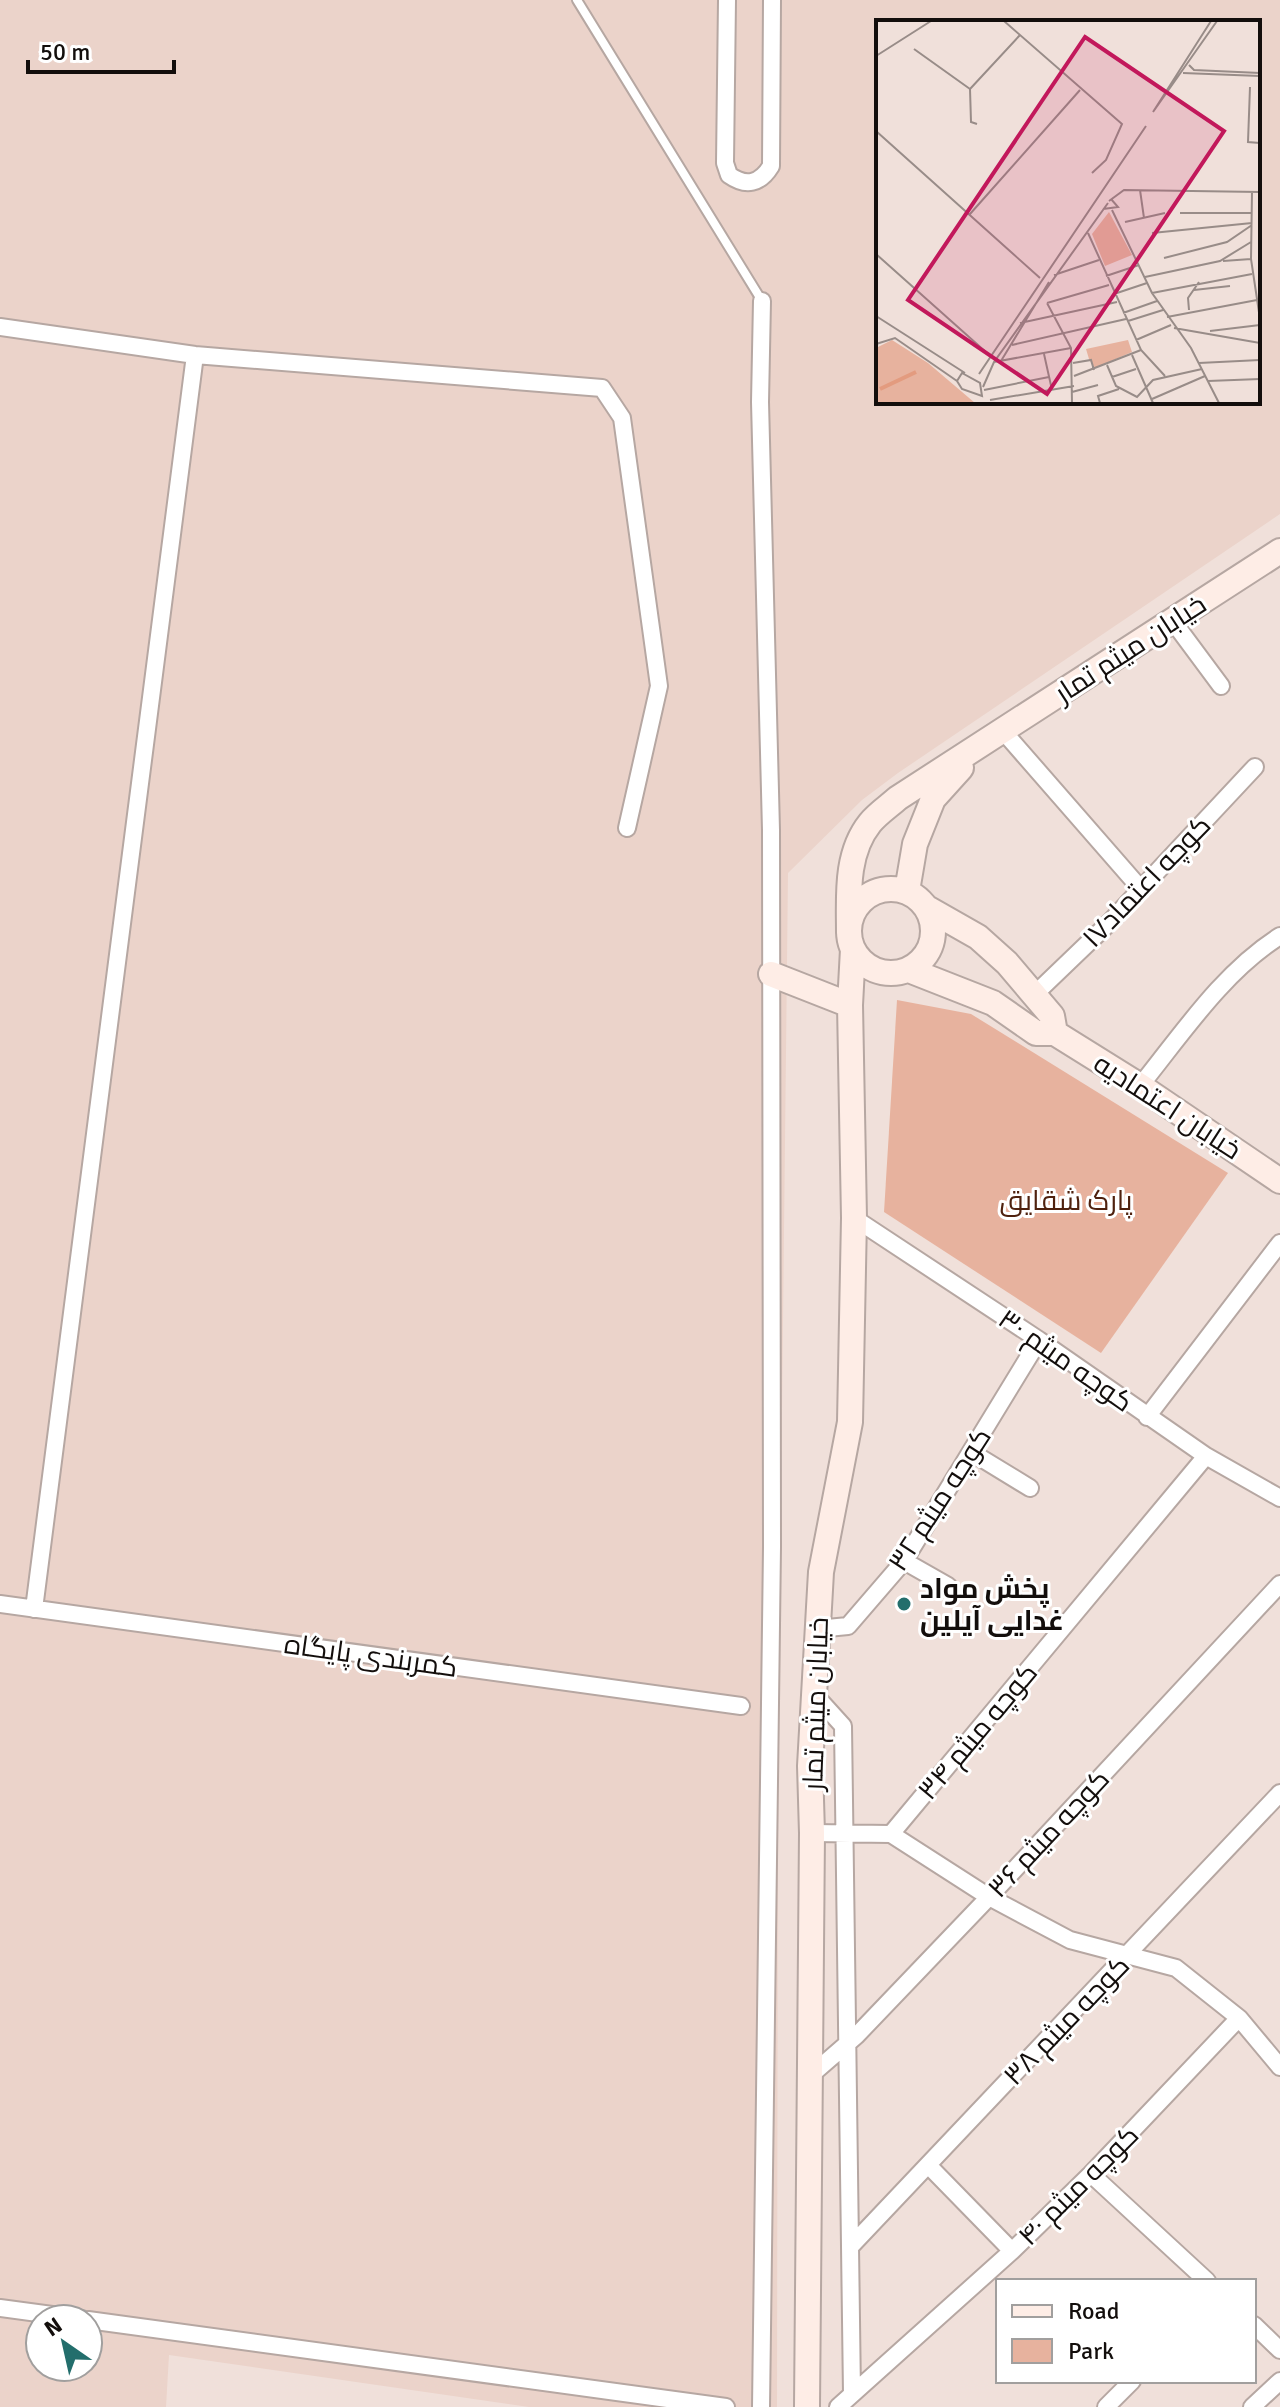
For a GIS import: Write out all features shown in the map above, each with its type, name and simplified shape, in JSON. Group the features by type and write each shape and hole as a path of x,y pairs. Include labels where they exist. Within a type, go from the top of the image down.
{"street":[{"path":"727,0 725,163 729,175 740,182 753,183 764,177 771,166 772,0"},
{"path":"761,2407 772,1547 771,830 760,402 762,301"},
{"path":"0,327 195,355 602,388 622,418 659,686 627,828"},
{"path":"34,1609 195,355"},
{"name":"خیابان میثم تمار","path":"807,2407 811,2075 810,1766 821,1572 850,1422 854,1218 850,876 858,843 870,823 898,798 1280,551"},
{"path":"1172,620 1221,686"},
{"path":"1003,731 1140,888"},
{"name":"خیابان میثم تمار","path":"907,891 915,844 933,799 981,745"},
{"name":"کوچه اعتماد۱۷","path":"1035,994 1110,922 1255,767"},
{"path":"901,972 876,971 863,962 851,941 852,916 860,902 874,892 890,889 907,891 927,908 978,937 1035,994 1052,1016 1055,1033"},
{"path":"771,974 850,1005 871,986 923,960 931,946 934,929 927,908"},
{"path":"1140,1086 1219,989 1259,949 1280,936"},
{"name":"خیابان اعتمادیه","path":"901,972 993,1003 1036,1033 1055,1033 1140,1086 1280,1181"},
{"name":"کوچه میثم ۳۰","path":"854,1218 1039,1340 1206,1456 1278,1494"},
{"path":"1147,1417 1280,1243"},
{"name":"کوچه میثم ۳۲","path":"817,1629 848,1626 904,1561 1039,1340"},
{"path":"971,1452 1030,1488"},
{"name":"کوچه میثم ۳۴","path":"891,1834 1206,1456"},
{"path":"904,1561 948,1586"},
{"name":"کوچه میثم ۳۶","path":"811,2075 848,2042 989,1897 1280,1584"},
{"name":"کمربندی پایگاه","path":"0,1604 741,1706"},
{"path":"814,1694 843,1726 852,2394"},
{"name":"کوچه میثم ۳۸","path":"851,2246 1280,1793"},
{"path":"812,1833 891,1834 989,1897 1070,1940 1176,1968 1239,2018 1280,2067"},
{"name":"کوچه میثم ۴۰","path":"838,2407 1012,2251 1091,2174 1239,2018"},
{"path":"928,2165 1012,2251"},
{"path":"1091,2174 1205,2279"},
{"path":"0,2308 24,2311"},
{"path":"104,2322 726,2407"},
{"path":"1256,2327 1280,2350"},
{"path":"1252,2407 1280,2381"},
{"path":"1106,2407 1130,2383"}],"lane":[{"path":"577,0 762,301"}],"shaded area":[{"path":"0,0 1280,0 1280,514 898,773 862,800 788,873 778,1772 777,2407 529,2407 169,2355 166,2407 0,2407"}],"green space":[{"name":"پارک شقایق","path":"897,1000 971,1014 1228,1173 1101,1353 884,1212"}],"place":[{"name":"پخش مواد غدایی آیلین","path":"904,1604"}]}
